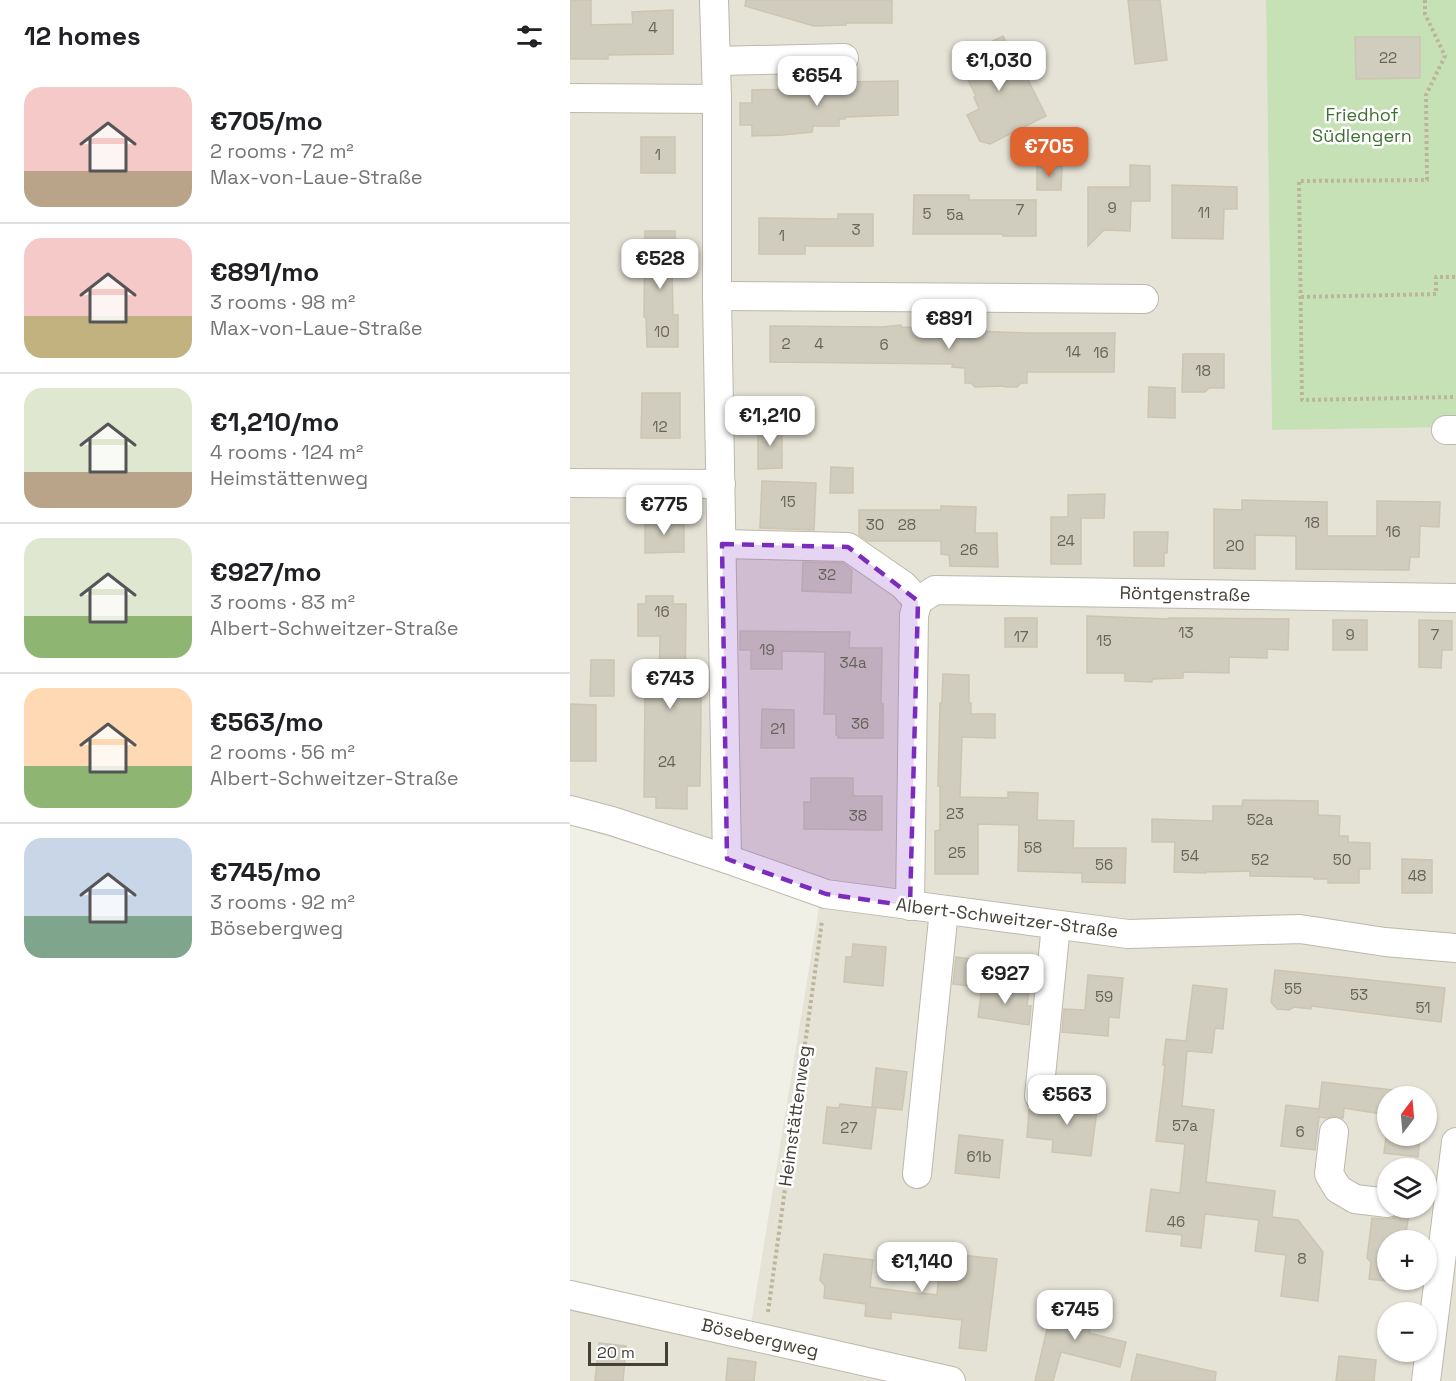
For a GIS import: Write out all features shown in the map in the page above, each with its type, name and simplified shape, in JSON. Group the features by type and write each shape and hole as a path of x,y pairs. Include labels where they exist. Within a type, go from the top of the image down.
{"street":[{"path":"714,0 727,859"},
{"path":"716,61 844,58"},
{"path":"570,98 717,99"},
{"path":"717,296 1144,299"},
{"path":"570,483 721,484"},
{"path":"722,544 848,547 903,585 918,601 914,615 910,906"},
{"name":"Röntgenstraße","path":"918,601 935,590 1456,597"},
{"name":"Albert-Schweitzer-Straße","path":"570,810 612,821 826,894 1128,934 1300,929 1385,942 1456,948"},
{"path":"917,1174 944,910"},
{"path":"1039,1096 1056,925"},
{"path":"1334,1132 1329,1173 1338,1189 1355,1199 1377,1202"},
{"path":"1437,1206 1456,1142"},
{"path":"1426,1381 1436,1218"},
{"name":"Bösebergweg","path":"570,1295 951,1381"}],"path":[{"path":"1425,0 1425,14 1445,56 1426,95 1427,180 1299,181 1302,400 1456,397"},
{"path":"1301,297 1436,294 1436,277 1456,277"},
{"name":"Heimstättenweg","path":"764,1339 826,894"}],"highlighted area":[{"path":"722,544 848,547 918,601 910,906 826,894 727,859"}],"shaded area":[{"path":"570,0 1266,0 1272,430 1439,427 1456,433 1456,1381 570,1381 570,1286 751,1324 820,901 570,825"}],"green space":[{"name":"Friedhof Südlengern","path":"1266,0 1456,0 1456,427 1272,430"}],"building":[{"path":"570,0 591,0 591,25 633,24 632,12 673,10 673,54 608,55 608,59 570,59"},
{"path":"746,0 892,0 892,23 814,26 745,6"},
{"path":"1128,0 1160,0 1167,60 1135,64"},
{"path":"1003,36 1046,116 990,144 980,141 967,115 979,109 974,97 976,96 957,58"},
{"path":"1355,37 1420,37 1420,78 1356,79"},
{"path":"898,81 898,115 845,117 845,119 839,119 839,126 813,126 812,132 783,135 752,136 752,125 740,125 740,103 752,103 752,90 799,89 799,93 843,91 843,82"},
{"path":"641,137 675,137 675,173 641,173"},
{"path":"1130,165 1150,166 1150,201 1131,201 1130,231 1104,230 1088,246 1088,187 1130,187"},
{"path":"1037,166 1062,166 1061,190 1037,190"},
{"path":"1172,185 1237,187 1237,209 1224,209 1223,239 1172,238"},
{"path":"914,195 969,195 969,200 1036,200 1036,236 913,234"},
{"path":"838,214 873,214 873,246 805,246 805,254 759,254 759,218 838,219"},
{"path":"645,231 675,231 675,268 672,268 673,315 678,315 678,347 647,347 646,317 644,317"},
{"path":"901,325 901,327 1026,333 1115,333 1114,372 1027,372 1027,383 1021,383 1017,387 975,387 971,383 965,383 965,368 952,367 953,364 770,362 770,326 883,327"},
{"path":"1183,354 1224,354 1224,388 1209,388 1205,392 1182,392"},
{"path":"1149,387 1175,388 1175,418 1148,417"},
{"path":"642,393 680,393 680,438 641,438"},
{"path":"758,426 782,426 782,468 758,469"},
{"path":"831,467 853,468 853,493 830,493"},
{"path":"762,481 816,483 814,530 760,528"},
{"path":"1105,494 1104,518 1081,518 1081,564 1051,564 1051,517 1068,517 1068,495"},
{"path":"1242,500 1327,502 1327,536 1377,536 1377,501 1440,502 1439,527 1420,526 1419,557 1410,557 1409,570 1296,569 1296,536 1255,535 1255,569 1214,568 1214,509 1242,510"},
{"path":"941,506 976,507 975,533 997,533 998,567 950,566 949,555 941,554 941,541 868,541 859,535 859,510 941,510"},
{"path":"645,519 684,519 684,552 645,553"},
{"path":"1134,532 1168,532 1164,566 1134,566"},
{"path":"803,562 843,563 852,570 851,593 802,591"},
{"path":"646,596 673,596 673,604 686,604 685,697 701,698 700,786 687,786 687,809 656,808 656,797 644,797 645,697 659,697 660,636 638,636 638,604 646,604"},
{"path":"1087,616 1289,619 1288,650 1267,649 1267,658 1229,657 1229,673 1183,672 1183,678 1152,679 1152,682 1125,681 1125,673 1087,673"},
{"path":"1005,618 1037,618 1037,647 1005,647"},
{"path":"1333,620 1367,620 1367,650 1333,650"},
{"path":"1419,620 1452,621 1452,650 1442,650 1441,668 1419,667"},
{"path":"740,631 850,632 849,648 882,648 883,738 838,738 836,714 824,714 825,652 782,651 782,669 751,669 751,650 740,650"},
{"path":"591,660 614,660 614,696 590,696"},
{"path":"943,674 969,675 971,714 995,714 995,738 962,737 960,797 1008,798 1008,792 1038,793 1037,820 1074,821 1073,848 1126,848 1125,883 1082,882 1082,873 1018,871 1019,825 978,824 978,874 935,874 935,831 940,830 940,786 938,786"},
{"path":"570,704 596,705 596,761 570,761"},
{"path":"762,709 794,710 794,748 761,748"},
{"path":"811,778 853,778 853,796 882,796 882,830 804,829 804,802 811,802"},
{"path":"1243,800 1318,801 1318,815 1340,816 1339,836 1348,836 1348,842 1370,843 1370,869 1359,869 1359,883 1328,883 1328,879 1314,879 1314,877 1250,876 1250,871 1174,872 1175,842 1152,842 1152,819 1213,821 1213,806 1242,806"},
{"path":"1402,859 1432,860 1432,893 1402,893"},
{"path":"853,944 886,947 883,986 844,982 846,957 852,957"},
{"path":"956,957 977,960 977,987 953,984"},
{"path":"1275,970 1445,988 1441,1022 1311,1006 1311,1009 1294,1007 1289,1010 1277,1009 1271,1002"},
{"path":"1088,975 1123,978 1119,1018 1109,1017 1108,1036 1062,1032 1064,1009 1085,1010"},
{"path":"1193,985 1227,989 1223,1029 1215,1028 1212,1053 1187,1051 1182,1106 1214,1110 1206,1182 1275,1191 1272,1217 1298,1220 1323,1252 1318,1301 1281,1296 1286,1255 1255,1251 1259,1220 1205,1214 1201,1248 1181,1246 1182,1235 1146,1231 1151,1189 1180,1193 1185,1144 1156,1141 1166,1039 1186,1041"},
{"path":"982,988 1029,989 1027,1006 1031,1006 1029,1025 978,1017"},
{"path":"876,1068 907,1072 902,1110 872,1107"},
{"path":"1322,1082 1377,1088 1377,1113 1344,1108 1343,1118 1319,1117 1315,1150 1281,1146 1286,1105 1319,1109"},
{"path":"1059,1097 1098,1102 1091,1156 1052,1152 1053,1140 1027,1137 1029,1110 1057,1113"},
{"path":"840,1104 876,1108 871,1149 823,1143 827,1107 839,1108"},
{"path":"959,1135 1003,1140 999,1178 955,1173"},
{"path":"1385,1146 1419,1146 1418,1157 1384,1153"},
{"path":"1372,1218 1408,1218 1406,1230 1377,1230 1377,1280 1369,1279 1371,1262 1367,1258"},
{"path":"941,1253 997,1259 986,1351 959,1348 962,1320 891,1312 891,1319 865,1316 866,1304 824,1298 825,1286 820,1280 824,1254 873,1260 870,1287 937,1295"},
{"path":"1060,1301 1091,1308 1087,1325 1091,1326 1089,1333 1126,1342 1120,1367 1061,1352 1053,1381 1035,1381 1050,1316 1056,1318"},
{"path":"599,1343 626,1346 623,1381 595,1381"},
{"path":"1137,1354 1216,1372 1215,1381 1131,1381"},
{"path":"1339,1356 1376,1360 1374,1381 1336,1381"},
{"path":"728,1358 756,1362 754,1381 726,1381"}]}
